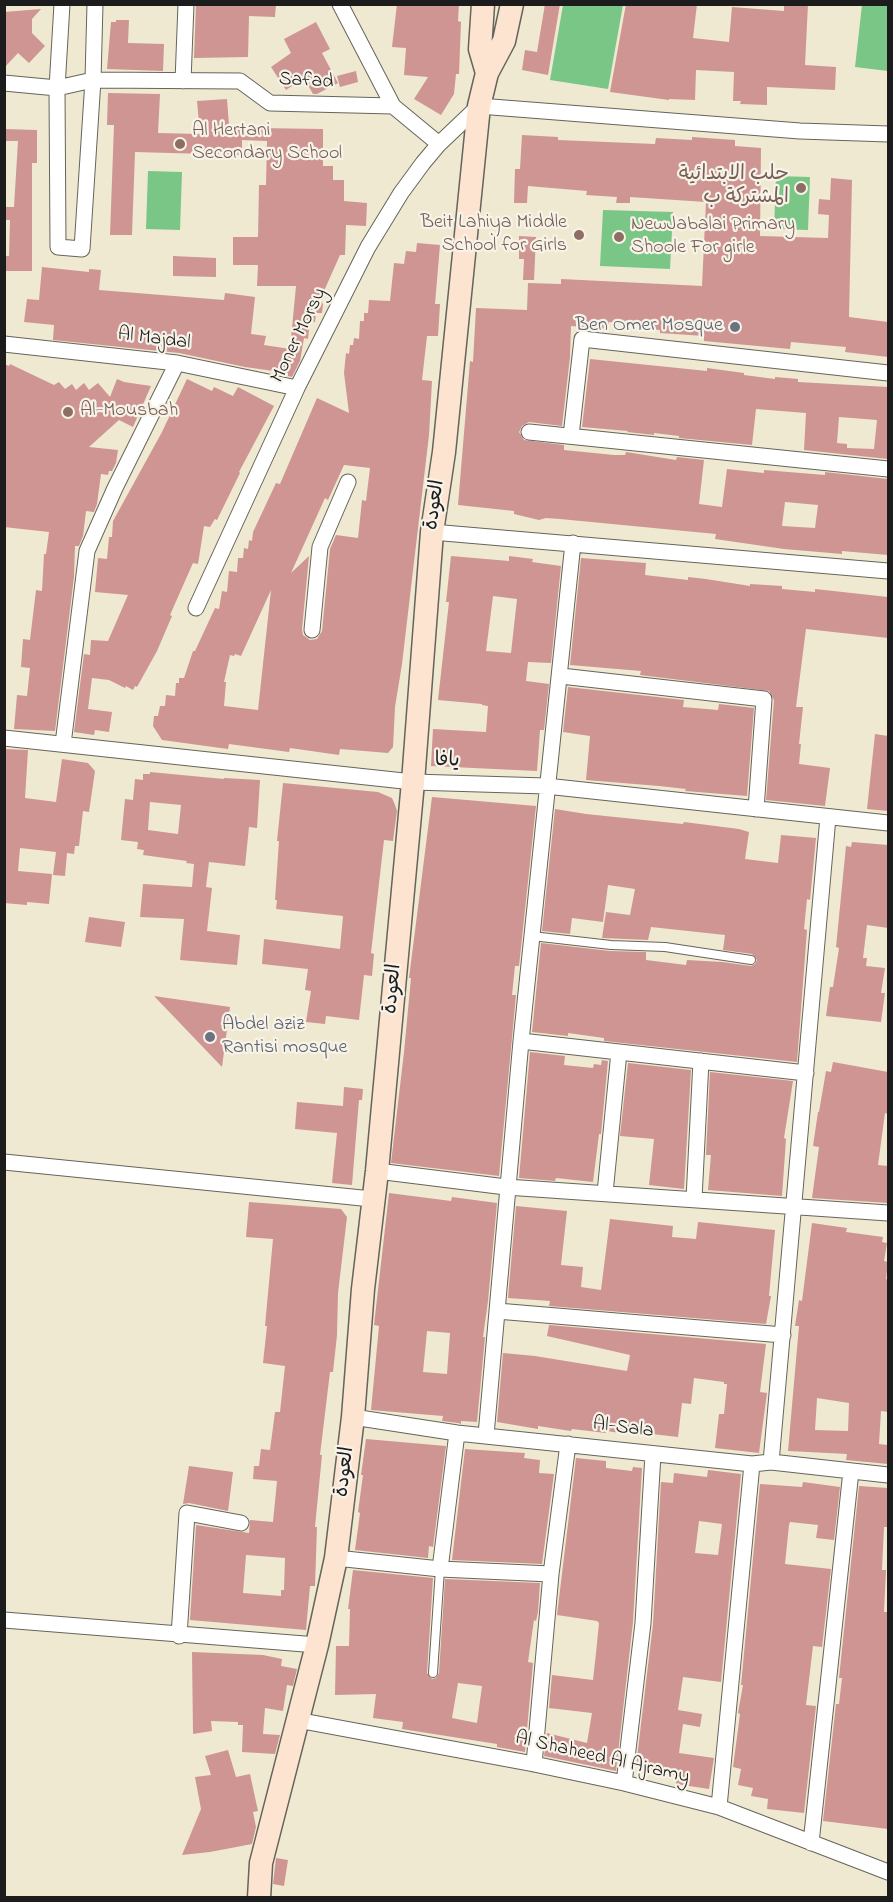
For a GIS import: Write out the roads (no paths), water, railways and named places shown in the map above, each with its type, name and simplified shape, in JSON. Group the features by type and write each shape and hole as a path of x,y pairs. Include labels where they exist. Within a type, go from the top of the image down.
{"main road":[{"name":"العودة","path":"483,4 480,50 487,73"},
{"name":"العودة","path":"259,1898 261,1863 317,1646 336,1558 353,1417 363,1289 377,1171 413,782 432,532 444,452 479,106 487,73 504,41 512,4"}],"street":[{"path":"62,4 57,87 58,247 82,249 93,80 95,4"},
{"path":"183,81 186,4"},
{"path":"340,4 393,106 439,144"},
{"name":"Safad","path":"4,83 57,87 93,80 240,81 270,103 393,106"},
{"path":"479,106 800,131 888,134"},
{"name":"Moner Morsy","path":"196,608 297,388 368,247 401,193 439,144 479,106"},
{"path":"571,435 582,339 888,373"},
{"name":"Al Majdal","path":"4,344 177,363 297,388"},
{"path":"63,744 87,551 115,488 177,363"},
{"path":"529,432 888,469"},
{"path":"312,630 321,547 348,482"},
{"path":"432,532 888,571"},
{"path":"486,1436 506,1187 516,1106 546,786 561,676 573,543"},
{"path":"561,676 764,699 756,809"},
{"name":"يافا","path":"4,738 413,782 546,786 888,823"},
{"path":"771,1462 828,817"},
{"path":"521,1041 806,1073"},
{"path":"605,1193 619,1052"},
{"path":"694,1199 701,1061"},
{"path":"4,1162 372,1199"},
{"path":"377,1171 506,1187 888,1213"},
{"path":"497,1311 783,1335"},
{"name":"Al-Sala","path":"353,1417 486,1436 752,1464 771,1462 888,1475"},
{"path":"440,1569 457,1432"},
{"path":"534,1764 551,1574 568,1444"},
{"path":"624,1783 643,1623 653,1454"},
{"path":"719,1808 752,1464"},
{"path":"811,1843 851,1471"},
{"path":"179,1636 187,1513 241,1523"},
{"path":"336,1558 440,1569 551,1574"},
{"path":"4,1620 317,1646"},
{"name":"Al Shaheed Al Ajramy","path":"297,1720 624,1783 719,1808 888,1872"}],"lane":[{"path":"532,936 611,945 665,947 751,960"},
{"path":"433,1673 440,1569"}],"place":[{"name":"Al Hertani Secondary School","path":"180,144"},
{"name":"حلب الابتدائية المشتركة ب","path":"801,188"},
{"name":"Beit Lahiya Middle School for Girls","path":"579,235"},
{"name":"NewJabalai Primary Shoole For girle","path":"619,237"},
{"name":"Ben Omer Mosque","path":"735,327"},
{"name":"Al-Mousbah","path":"68,412"},
{"name":"Abdel aziz Rantisi mosque","path":"210,1037"}]}
